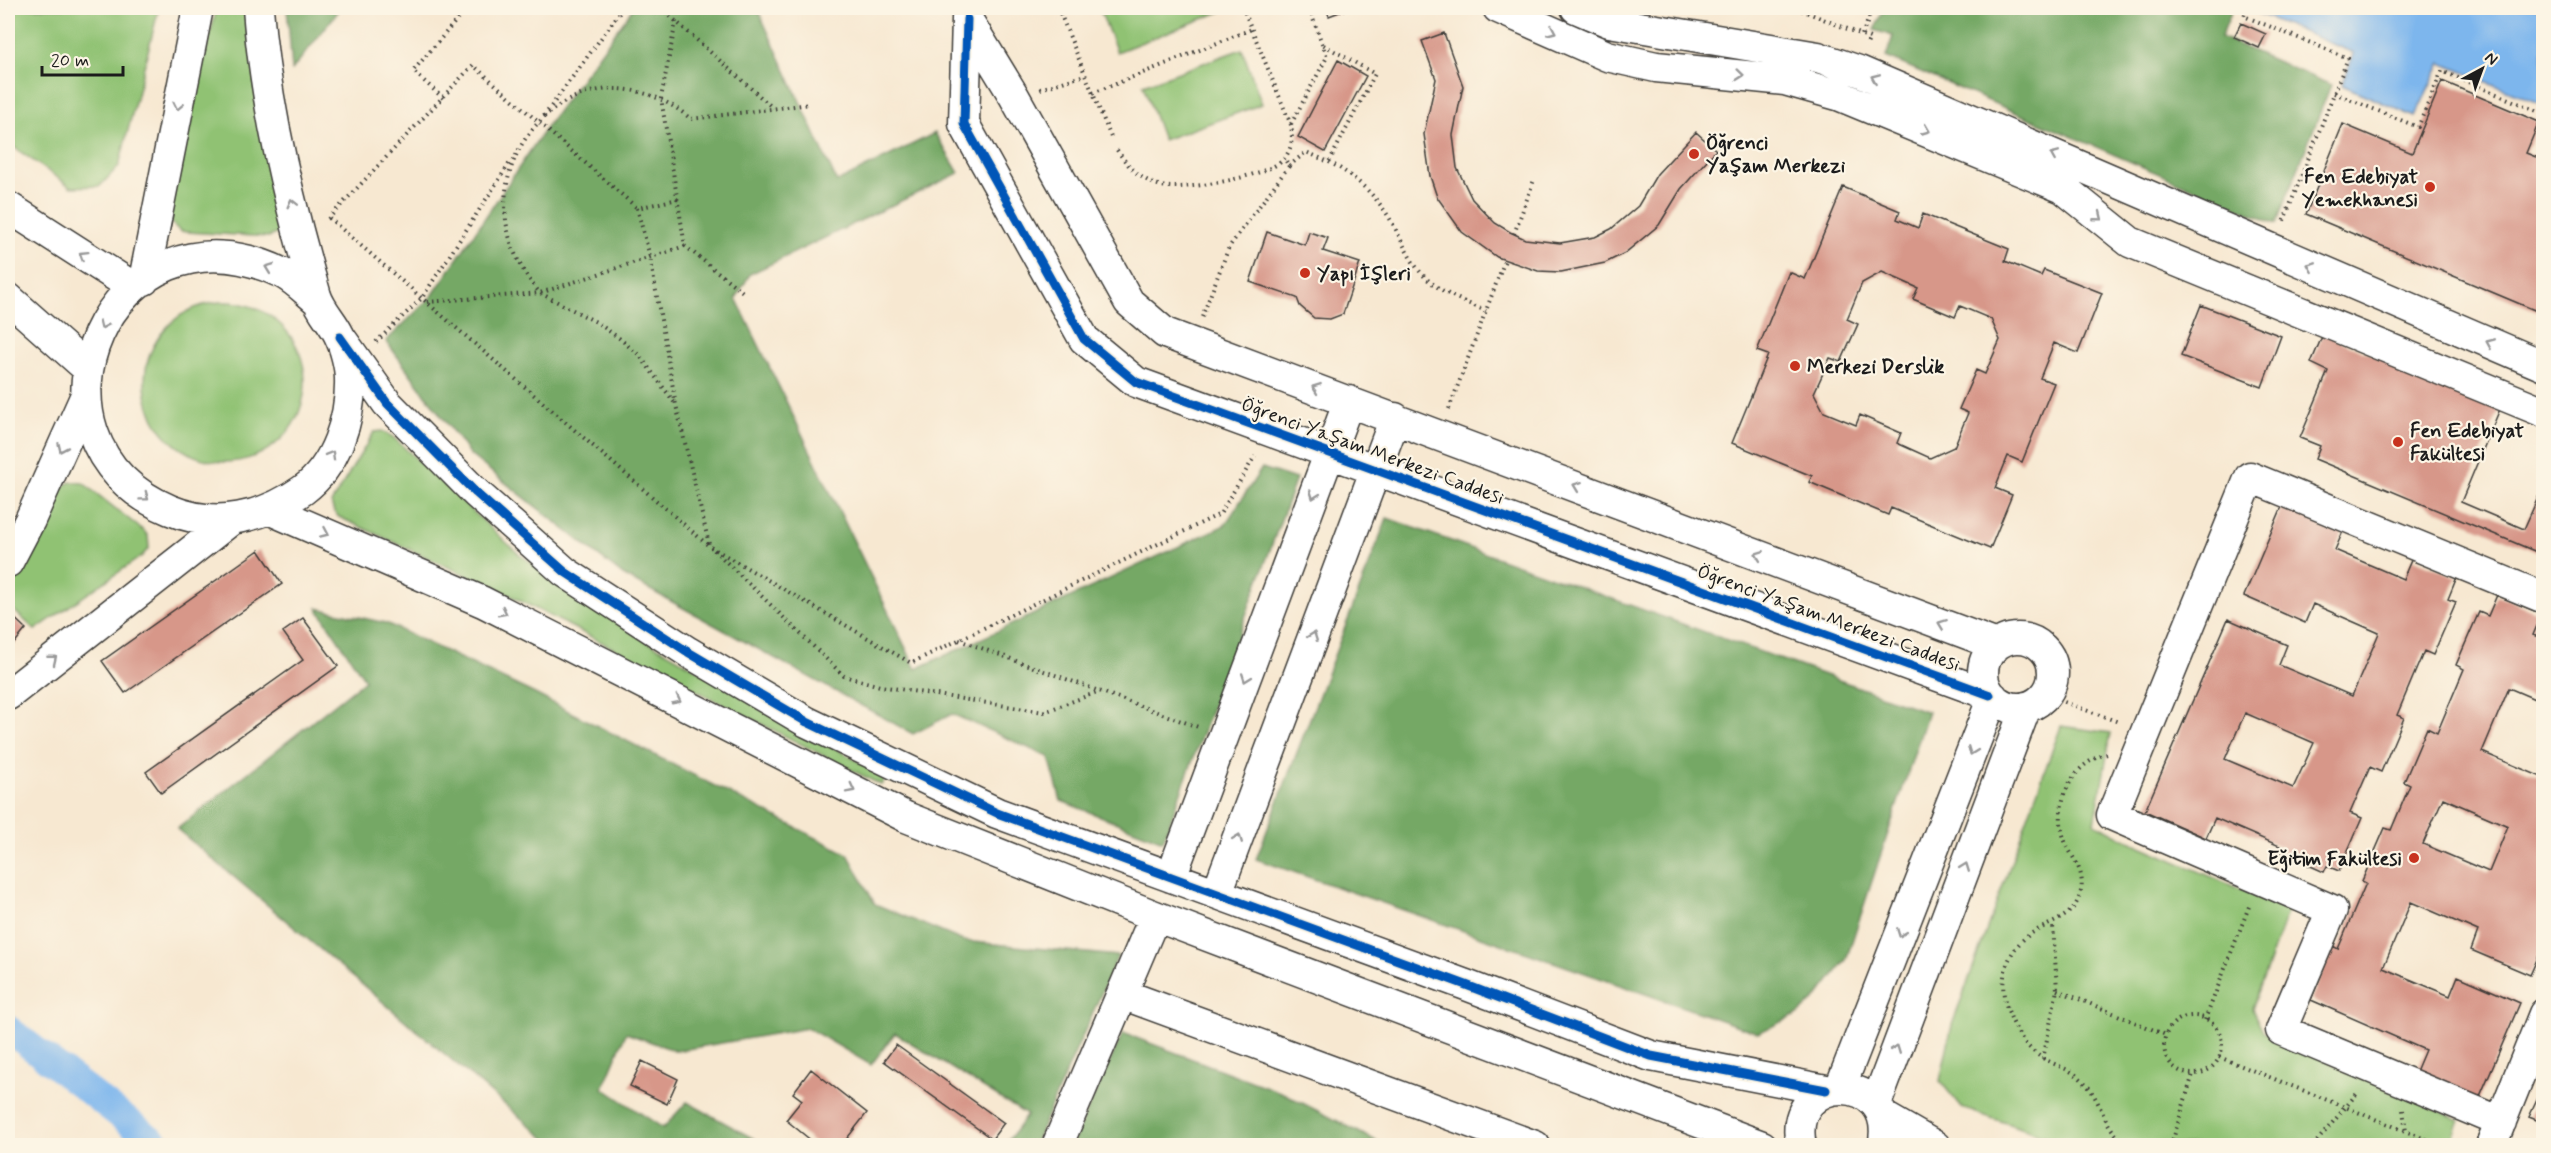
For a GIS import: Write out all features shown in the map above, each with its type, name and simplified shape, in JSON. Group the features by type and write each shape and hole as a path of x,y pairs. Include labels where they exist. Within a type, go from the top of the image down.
{"street":[{"path":"138,283 198,8"},
{"path":"258,8 269,98 317,300 387,403 476,494 565,572 688,652 807,722 996,813 1217,893 1651,1056 1833,1089 1853,1089 1865,1095 1879,1110 1935,1146"},
{"path":"1498,8 1607,56 1656,67 1785,80 1838,94 2063,188 2130,242 2544,412"},
{"path":"1576,8 1609,22 1818,57 1859,71 2544,366"},
{"name":"Öğrenci Yaşam Merkezi Caddesi","path":"1992,696 1136,382 1084,339 964,124 967,19 1014,96 1129,302 1165,333 1997,645"},
{"path":"8,207 138,283"},
{"path":"317,300 284,273 244,258 202,256 165,267 138,283 108,315 90,353 87,382 95,437 117,474 149,501 189,518 231,520 271,510 306,488 332,456 348,418 350,377 340,337"},
{"path":"8,298 87,382"},
{"path":"8,562 30,520 87,382"},
{"path":"1171,878 1349,401"},
{"path":"1217,893 1395,418"},
{"path":"2544,598 2250,477 2112,815 2332,910 2281,1030 2496,1134 2544,1014"},
{"path":"271,510 483,602 906,817 1155,916 1762,1146"},
{"path":"8,695 231,520"},
{"path":"1883,1146 1885,1130 1879,1110 2036,701 2053,681 2054,669 2050,656 2042,646 2031,639 2019,637 2007,639 1997,645 1984,664 1984,680 1992,696 2003,705 2018,708 2036,701"},
{"path":"1801,1146 1798,1132 1803,1112 1815,1097 1833,1089 1992,696"},
{"path":"1057,1146 1155,916"},
{"path":"1122,994 1535,1146"}],"path":[{"path":"443,98 412,72 467,8"},
{"path":"373,344 422,298 519,148 623,8"},
{"path":"661,8 774,108"},
{"path":"1058,8 1112,140"},
{"path":"1117,150 1134,172 1145,180 1175,189 1191,188 1268,169 1284,158 1292,141 1291,125 1243,8"},
{"path":"1291,125 1327,57 1309,8"},
{"path":"1796,8 1870,38 1859,71"},
{"path":"1862,35 1873,8"},
{"path":"2247,8 2244,16 2348,58 2272,249"},
{"path":"676,21 661,98 685,246 744,293"},
{"path":"1093,93 1252,29"},
{"path":"1322,44 1375,74 1329,162"},
{"path":"319,223 329,218 473,65 637,208 650,257 676,405 710,546 911,663 1220,514 1255,455 1266,459"},
{"path":"2334,93 2418,127 2442,72 2544,114"},
{"path":"1014,96 1085,75"},
{"path":"539,123 559,106 591,92 626,89 661,98 691,118 810,104"},
{"path":"519,148 505,186 505,225 517,262 540,293 596,322 619,338 657,376 676,405"},
{"path":"1192,343 1229,247 1289,166 1306,152 1329,162 1370,191 1384,208 1402,246 1423,275 1448,295 1486,310"},
{"path":"1284,158 1289,166"},
{"path":"1514,234 1534,180"},
{"path":"637,208 678,199"},
{"path":"329,218 710,546 844,676 880,686 1044,712 1100,692"},
{"path":"427,302 540,293 685,246"},
{"path":"1440,435 1504,260"},
{"path":"959,640 1224,736"},
{"path":"2036,701 2143,739"},
{"path":"2130,1146 2112,1131 2087,1085 2066,1069 2043,1059 2024,1042 2014,1027 2004,997 2003,983 2011,955 2019,944 2030,935 2053,925 2070,912 2081,890 2079,864 2064,840 2061,827 2061,806 2067,786 2084,764 2143,739"},
{"path":"2205,1020 2259,879"},
{"path":"2043,1059 2057,990 2053,925"},
{"path":"2057,990 2166,1035"},
{"path":"2193,1016 2205,1020 2218,1031 2222,1041 2219,1057 2212,1068 2193,1074 2182,1072 2167,1059 2164,1049 2166,1035 2175,1022 2184,1017 2193,1016"},
{"path":"2219,1057 2443,1146"},
{"path":"2171,1146 2193,1074"},
{"path":"2313,1146 2364,1087"},
{"path":"2402,1102 2406,1132"}],"green space":[{"path":"8,8 159,8 119,166 100,186 71,187 8,143"},
{"path":"217,8 245,8 286,224 276,234 269,237 180,231 169,221 166,200"},
{"path":"287,8 341,8 292,70"},
{"path":"633,8 757,8 837,182 935,133 959,173 750,274 736,298 916,669 1225,525 1262,468 1296,479 1163,841 1061,801 1049,757 952,714 913,734 623,575 470,455 386,341 432,296 549,123"},
{"path":"1099,8 1230,8 1117,52"},
{"path":"1884,8 2233,8 2221,37 2331,85 2276,224 1886,57 1893,36 1874,30"},
{"path":"1242,49 1262,104 1163,140 1143,85"},
{"path":"225,302 255,308 281,326 299,352 305,382 299,412 281,438 255,456 225,462 195,456 169,438 151,412 145,382 151,352 169,326 195,308"},
{"path":"382,431 393,437 520,555 633,633 886,777 881,785 509,595 339,517 334,512 331,503 374,432"},
{"path":"70,482 83,483 144,531 148,536 149,548 142,556 35,630 8,605 8,597 55,490"},
{"path":"1387,518 1928,712 1846,960 1815,1000 1798,1014 1758,1033 1256,859"},
{"path":"317,608 386,623 533,693 848,854 875,904 963,941 1118,956 1034,1145 1005,1145 1027,1115 895,1033 871,1065 808,1028 676,1051 626,1033 603,1088 663,1128 687,1102 765,1145 553,1145 177,829 365,680"},
{"path":"2061,726 2111,733 2095,823 2127,840 2288,910 2252,1009 2263,1032 2460,1120 2450,1145 2071,1145 1962,1108 1940,1081 1952,1025"},
{"path":"1123,1033 1283,1093 1384,1145 1071,1146"}],"water":[{"path":"2254,8 2543,8 2543,105 2441,63 2415,117 2342,85 2354,53 2252,11"}],"building":[{"path":"1326,8 1350,8 1329,16"},
{"path":"2241,23 2266,34 2259,48 2234,37"},
{"name":"Öğrenci Yaşam Merkezi","path":"1444,33 1463,86 1453,135 1457,168 1472,199 1495,223 1525,239 1560,243 1595,237 1611,229 1638,206 1657,174 1696,132 1716,150 1681,189 1659,225 1625,253 1605,263 1561,272 1538,271 1497,257 1462,232 1437,197 1430,176 1424,134 1436,79 1422,41"},
{"path":"1338,60 1366,76 1325,152 1298,137"},
{"name":"Fen Edebiyat Yemekhanesi","path":"2442,81 2539,122 2526,153 2541,159 2544,154 2544,314 2306,214 2343,124 2412,153"},
{"name":"Merkezi Derslik","path":"1843,187 1900,211 1897,219 1918,228 1923,214 2009,249 2005,261 2041,276 2044,270 2102,293 2078,353 2054,343 2040,378 2054,383 2022,462 2008,456 1995,488 2012,495 1990,549 1891,508 1888,515 1809,482 1812,476 1732,443 1768,355 1757,351 1789,272 1805,279","holes":["1882,272 1918,288 1913,299 1955,317 1960,306 1991,319 2000,340 1985,374 1976,370 1959,409 1968,413 1954,447 1930,458 1897,443 1901,433 1860,415 1856,425 1824,412 1814,393 1830,358 1841,362 1858,324 1847,319 1862,283"]},
{"name":"Yapı İşleri","path":"1267,232 1305,245 1309,232 1328,238 1323,251 1360,263 1343,314 1330,319 1314,318 1300,306 1297,298 1250,282"},
{"path":"2201,305 2281,336 2262,387 2181,356"},
{"name":"Fen Edebiyat Fakültesi","path":"2323,334 2500,409 2461,502 2524,529 2544,484 2544,555 2315,459 2320,446 2300,438 2328,371 2311,363"},
{"path":"2284,502 2344,529 2335,550 2403,579 2412,558 2457,577 2448,599 2456,602 2433,655 2424,651 2397,715 2404,718 2381,772 2370,767 2350,813 2362,818 2339,871 2327,866 2324,872 2279,852 2282,847 2215,818 2206,838 2145,811 2228,619 2287,645 2279,665 2352,696 2379,633 2313,604 2305,623 2244,596","holes":["2245,713 2314,743 2293,788 2225,759"]},
{"path":"259,550 282,584 125,693 102,661"},
{"name":"Eğitim Fakültesi","path":"2497,595 2542,614 2533,635 2544,639 2544,703 2509,688 2482,752 2544,778 2544,944 2530,975 2471,950 2478,931 2411,902 2383,968 2450,996 2458,976 2520,1003 2477,1103 2414,1076 2425,1050 2311,1000 2333,946 2338,949 2366,883 2362,881 2385,828 2391,830 2410,785 2404,782 2427,728 2437,733 2464,669 2456,665 2479,612 2488,616","holes":["2443,798 2508,826 2489,872 2423,844"]},
{"path":"8,612 26,629 8,651"},
{"path":"303,618 338,666 161,793 146,772 303,660 283,632"},
{"path":"896,1045 1004,1123 992,1139 884,1061"},
{"path":"642,1061 678,1079 667,1104 630,1086"},
{"path":"811,1069 867,1113 841,1146 818,1146 786,1120 802,1100 793,1093"},
{"path":"2544,1085 2544,1123 2529,1117"}],"waterway":[{"path":"8,1029 160,1146"}],"cycle path":[{"path":"967,19 964,124 1084,339 1136,382 1990,695"},
{"path":"340,337 387,403 476,493 565,572 688,652 807,722 997,813 1466,985 1651,1056 1826,1090"}],"place":[{"name":"Öğrenci Yaşam Merkezi","path":"1694,154"},
{"name":"Fen Edebiyat Yemekhanesi","path":"2430,187"},
{"name":"Yapı İşleri","path":"1305,273"},
{"name":"Merkezi Derslik","path":"1795,366"},
{"name":"Fen Edebiyat Fakültesi","path":"2398,442"},
{"name":"Eğitim Fakültesi","path":"2414,858"}]}
